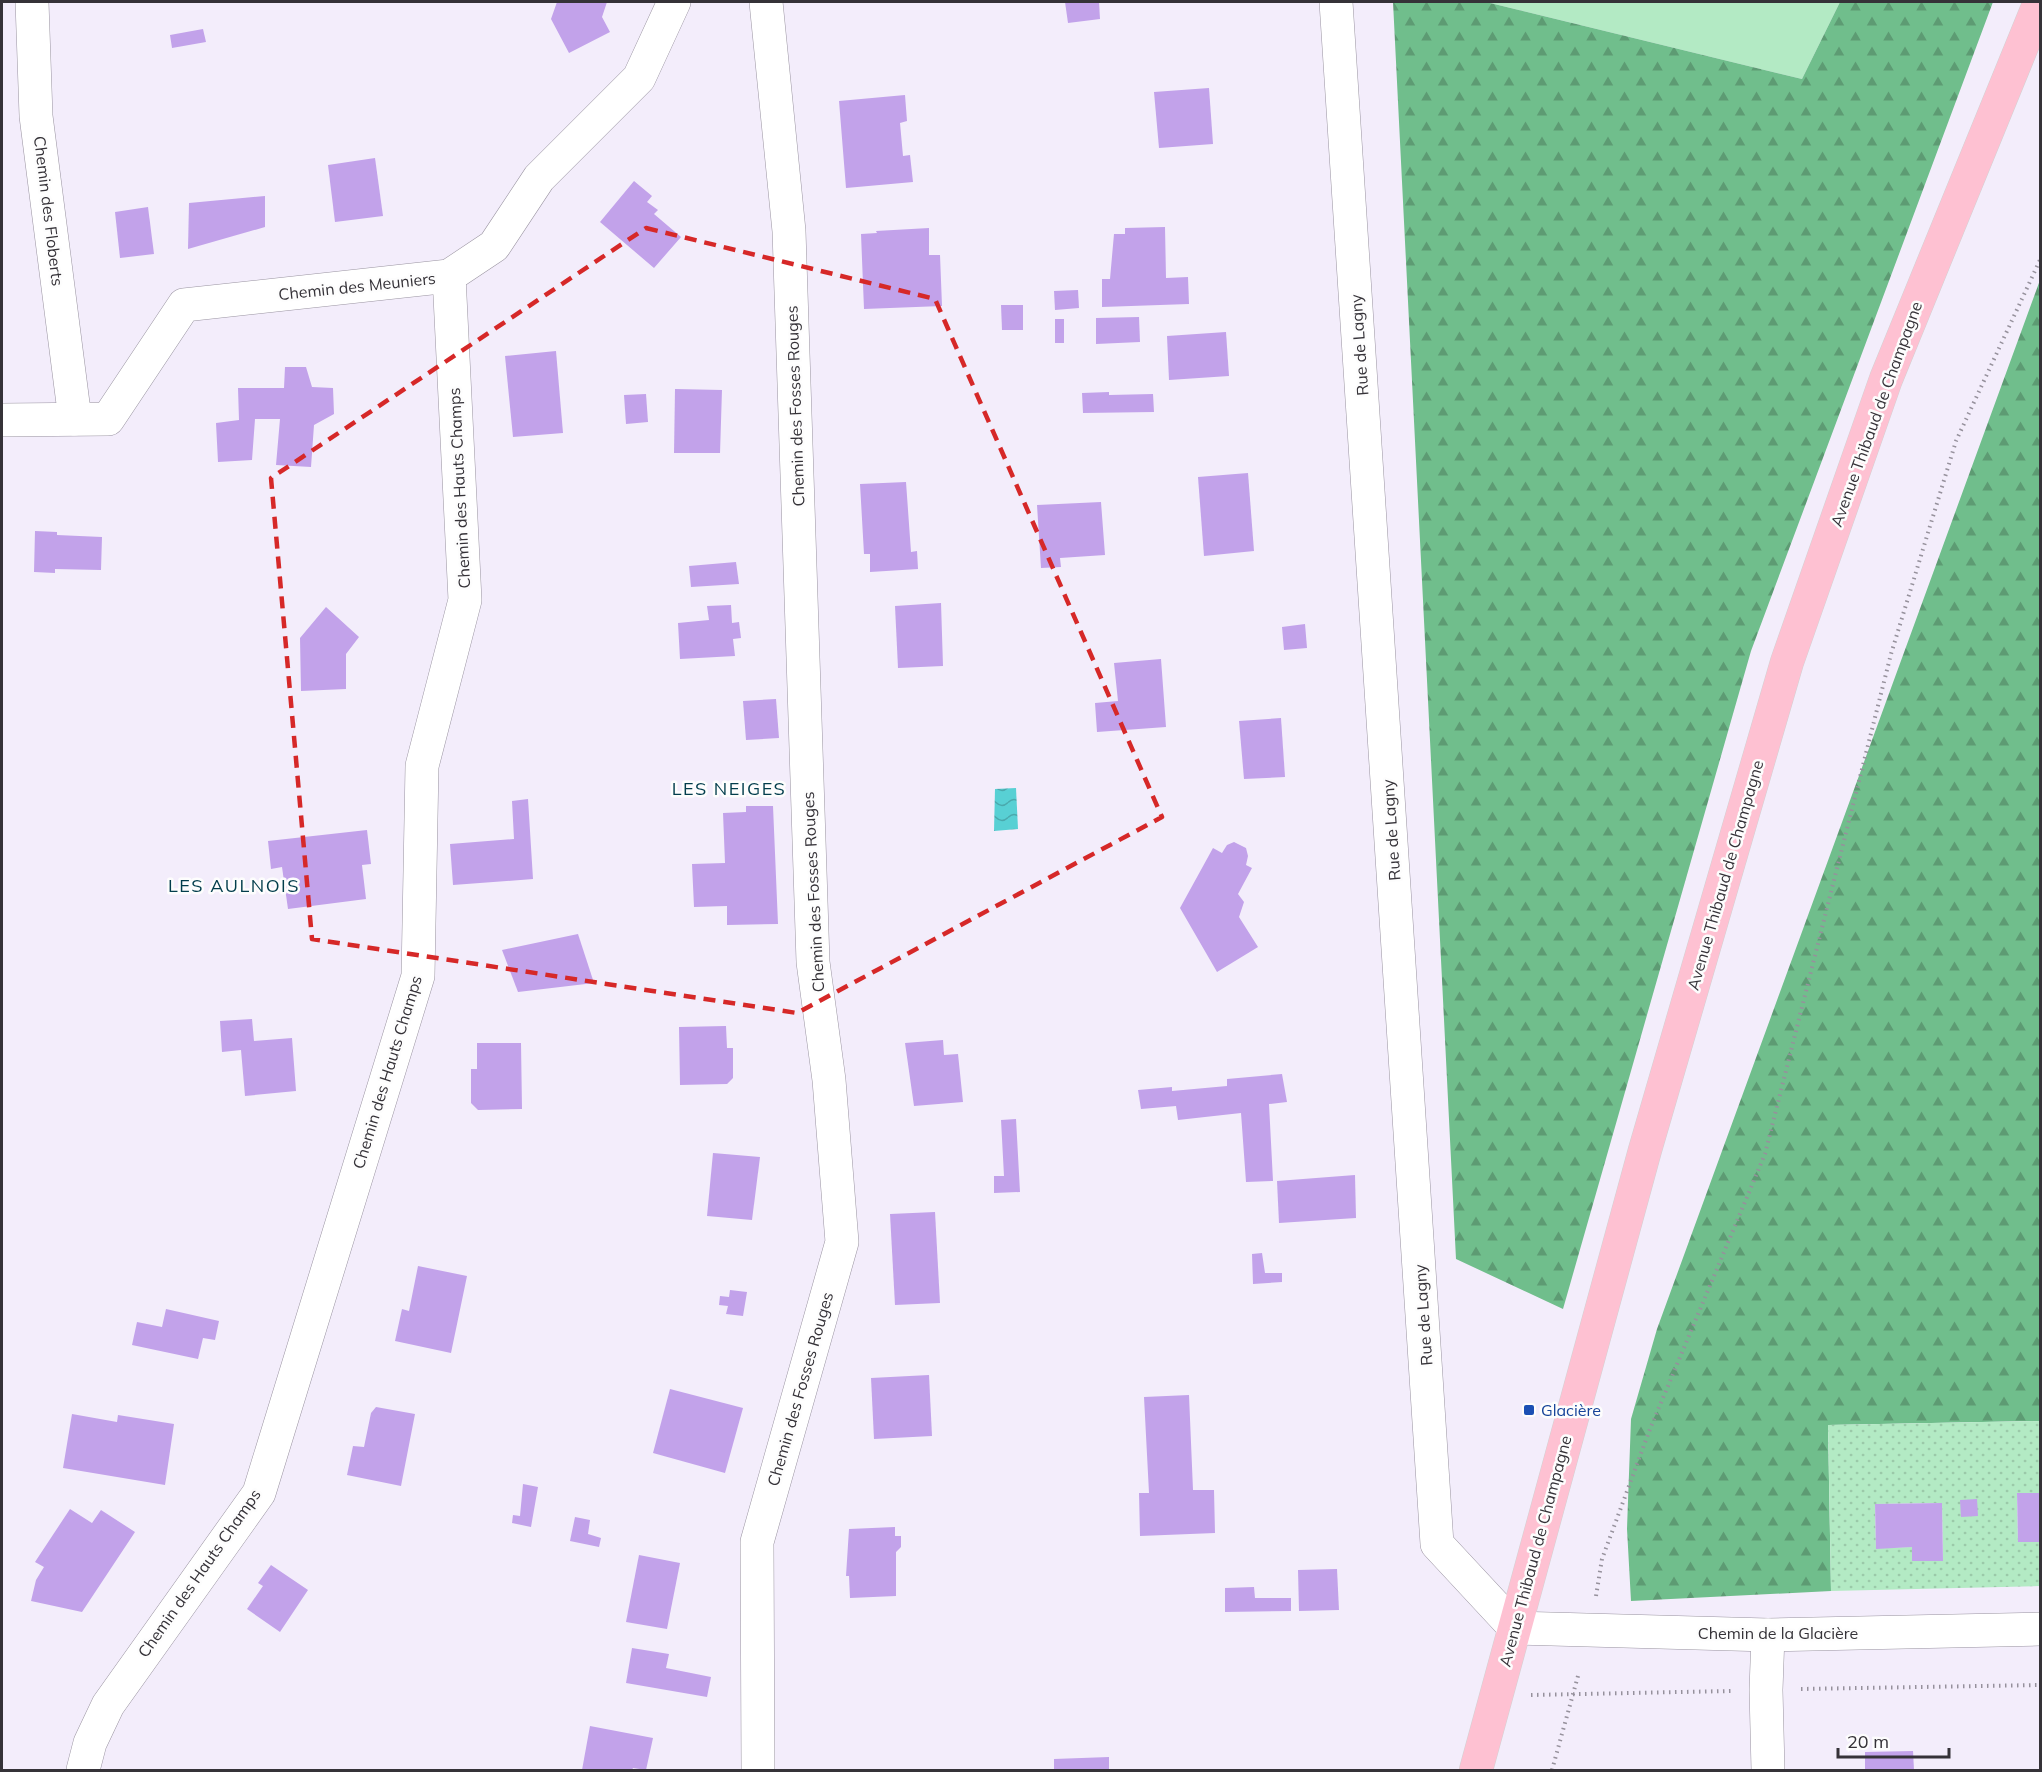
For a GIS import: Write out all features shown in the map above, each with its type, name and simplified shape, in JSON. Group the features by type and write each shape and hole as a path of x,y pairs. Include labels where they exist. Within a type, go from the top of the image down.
{"main road":[{"name":"Avenue Thibaud de Champagne","path":"1476,1770 1645,1150 1787,662 1886,379 2040,2"}],"street":[{"name":"Chemin des Floberts","path":"32,2 36,117 75,419"},
{"name":"Chemin des Meuniers","path":"2,420 108,419 184,305 449,276 494,246 539,178 639,78 674,2"},
{"name":"Chemin des Fosses Rouges","path":"758,1770 757,1542 842,1242 829,1080 813,962 789,231 766,2"},
{"name":"Rue de Lagny","path":"1336,2 1437,1544 1515,1628"},
{"name":"Chemin des Hauts Champs","path":"83,1770 90,1743 108,1705 259,1492 418,976 422,766 465,600 449,276"},
{"name":"Chemin de la Glacière","path":"1515,1628 1768,1635 2040,1629"},
{"path":"1768,1635 1766,1690 1768,1770"}],"path":[{"path":"1595,1601 1602,1559 1650,1429 1765,1154 1891,654 1956,441 2040,260"},
{"path":"1552,1770 1578,1676"}],"highlighted area":[{"path":"646,228 935,299 1162,817 797,1013 312,939 271,478"}],"green space":[{"path":"1393,2 1486,2 1802,79 1840,2 1993,2 1751,651 1563,1309 1456,1259"},
{"path":"1486,2 1840,2 1802,79"},
{"path":"2040,280 2040,1421 1828,1425 1831,1591 1631,1601 1627,1529 1631,1419 1657,1329"},
{"path":"2040,1421 2040,1493 2017,1494 2018,1542 2040,1542 2040,1586 1831,1591 1828,1425","holes":["1942,1503 1943,1561 1913,1561 1912,1547 1876,1548 1875,1504"]}],"water":[{"path":"1016,788 1018,829 994,831 995,789"}],"building":[{"path":"557,2 607,2 602,17 610,32 569,53 551,19"},
{"path":"1065,2 1099,2 1100,19 1068,23"},
{"path":"203,29 206,42 172,48 170,35"},
{"path":"1209,88 1213,144 1159,148 1154,92"},
{"path":"905,95 907,121 900,123 903,156 910,155 913,182 846,188 839,101"},
{"path":"375,158 383,216 335,222 328,165"},
{"path":"634,181 652,196 647,202 658,210 654,214 681,237 654,268 600,222"},
{"path":"265,196 265,227 188,249 189,203"},
{"path":"148,207 154,254 120,258 115,212"},
{"path":"1165,227 1166,278 1188,277 1189,304 1102,307 1102,279 1110,279 1114,234 1125,234 1125,228"},
{"path":"929,228 929,255 940,255 942,306 864,309 861,234"},
{"path":"1078,290 1079,308 1055,310 1054,291"},
{"path":"1001,305 1023,305 1023,330 1002,330"},
{"path":"1139,317 1140,342 1096,344 1096,318"},
{"path":"1055,319 1064,319 1064,343 1055,343"},
{"path":"1226,332 1229,376 1169,380 1167,336"},
{"path":"556,351 563,433 513,437 505,356"},
{"path":"285,367 306,367 312,387 333,388 334,414 314,425 311,467 276,465 280,419 255,419 252,460 218,462 216,423 239,420 238,388 284,388"},
{"path":"675,389 722,390 720,453 674,453"},
{"path":"1109,392 1109,395 1153,394 1154,412 1083,413 1082,393"},
{"path":"646,394 648,422 626,424 624,395"},
{"path":"1248,473 1254,551 1204,556 1198,477"},
{"path":"906,482 911,552 917,551 918,569 870,572 870,554 864,554 860,484"},
{"path":"1101,502 1105,555 1060,558 1061,567 1041,568 1037,505"},
{"path":"35,531 57,532 57,535 102,537 101,570 55,569 55,573 34,572"},
{"path":"736,562 739,584 691,587 689,566"},
{"path":"941,603 943,666 898,668 895,606"},
{"path":"731,605 732,623 739,622 741,638 733,639 735,656 680,659 678,623 709,620 707,606"},
{"path":"326,607 359,637 346,654 346,689 301,691 300,638"},
{"path":"1305,624 1307,648 1284,650 1282,627"},
{"path":"1161,659 1166,727 1097,732 1095,703 1118,701 1114,663"},
{"path":"776,699 779,738 746,740 743,701"},
{"path":"1281,718 1285,777 1244,779 1239,721"},
{"path":"528,799 533,879 453,885 450,844 514,839 512,801"},
{"path":"746,806 773,806 778,924 727,925 727,906 694,907 692,864 725,863 723,813 746,812"},
{"path":"367,830 371,864 362,865 366,899 288,909 282,867 271,869 268,841"},
{"path":"1234,842 1246,848 1248,856 1246,865 1252,868 1238,894 1244,902 1239,917 1258,947 1217,972 1180,908 1213,848 1222,853 1227,845"},
{"path":"578,934 594,983 518,992 502,950"},
{"path":"252,1019 254,1041 292,1038 296,1091 245,1096 241,1050 222,1052 220,1021"},
{"path":"726,1026 727,1048 733,1048 733,1078 727,1084 680,1085 679,1027"},
{"path":"943,1040 944,1055 958,1054 963,1102 914,1106 905,1043"},
{"path":"477,1043 521,1043 522,1109 478,1110 471,1103 471,1069 477,1069"},
{"path":"1282,1074 1287,1102 1269,1104 1273,1181 1246,1182 1241,1113 1178,1120 1176,1106 1141,1109 1138,1090 1172,1087 1172,1091 1227,1086 1227,1079"},
{"path":"1016,1119 1020,1192 994,1193 994,1176 1004,1176 1001,1120"},
{"path":"713,1153 760,1157 752,1220 707,1216"},
{"path":"1355,1175 1356,1218 1279,1223 1277,1181"},
{"path":"935,1212 940,1303 895,1305 890,1214"},
{"path":"1262,1253 1265,1273 1282,1273 1282,1282 1253,1284 1252,1254"},
{"path":"418,1266 467,1276 451,1353 395,1341 402,1309 409,1311"},
{"path":"730,1290 747,1292 743,1316 726,1314 728,1306 719,1305 720,1296 729,1297"},
{"path":"166,1309 219,1321 215,1340 203,1338 198,1359 132,1345 137,1322 162,1327"},
{"path":"929,1375 932,1436 874,1439 871,1378"},
{"path":"670,1389 743,1408 725,1473 653,1453"},
{"path":"1189,1395 1193,1490 1214,1490 1215,1533 1140,1536 1139,1493 1149,1493 1144,1397"},
{"path":"376,1407 415,1414 401,1486 347,1475 353,1446 364,1447 371,1413"},
{"path":"72,1414 117,1422 118,1415 174,1424 165,1485 63,1468"},
{"path":"523,1484 538,1487 531,1527 512,1523 513,1515 520,1516"},
{"path":"2017,1493 2040,1493 2040,1542 2018,1542"},
{"path":"1977,1499 1978,1516 1961,1517 1960,1500"},
{"path":"1942,1503 1943,1561 1912,1561 1912,1547 1876,1549 1875,1504"},
{"path":"70,1509 92,1523 101,1510 135,1532 82,1612 31,1601 36,1580 44,1567 35,1562"},
{"path":"575,1517 590,1520 588,1534 601,1538 599,1547 570,1541"},
{"path":"895,1527 895,1536 901,1536 901,1547 896,1552 896,1596 850,1598 849,1576 846,1576 849,1529"},
{"path":"639,1555 680,1563 667,1629 626,1622"},
{"path":"271,1565 308,1590 280,1632 247,1609 263,1586 258,1583"},
{"path":"1337,1569 1339,1610 1299,1611 1298,1570"},
{"path":"1254,1587 1255,1598 1291,1598 1291,1611 1225,1612 1225,1588"},
{"path":"632,1648 669,1654 666,1668 711,1677 707,1697 626,1683"},
{"path":"590,1726 653,1738 646,1770 633,1768 632,1770 582,1770"},
{"path":"1913,1751 1914,1770 1865,1770 1865,1752"},
{"path":"1109,1757 1109,1770 1054,1769 1054,1759"}],"place":[{"name":"Glacière","path":"1529,1410"}],"district":[{"name":"LES NEIGES","path":"729,788"},
{"name":"LES AULNOIS","path":"234,885"}]}
